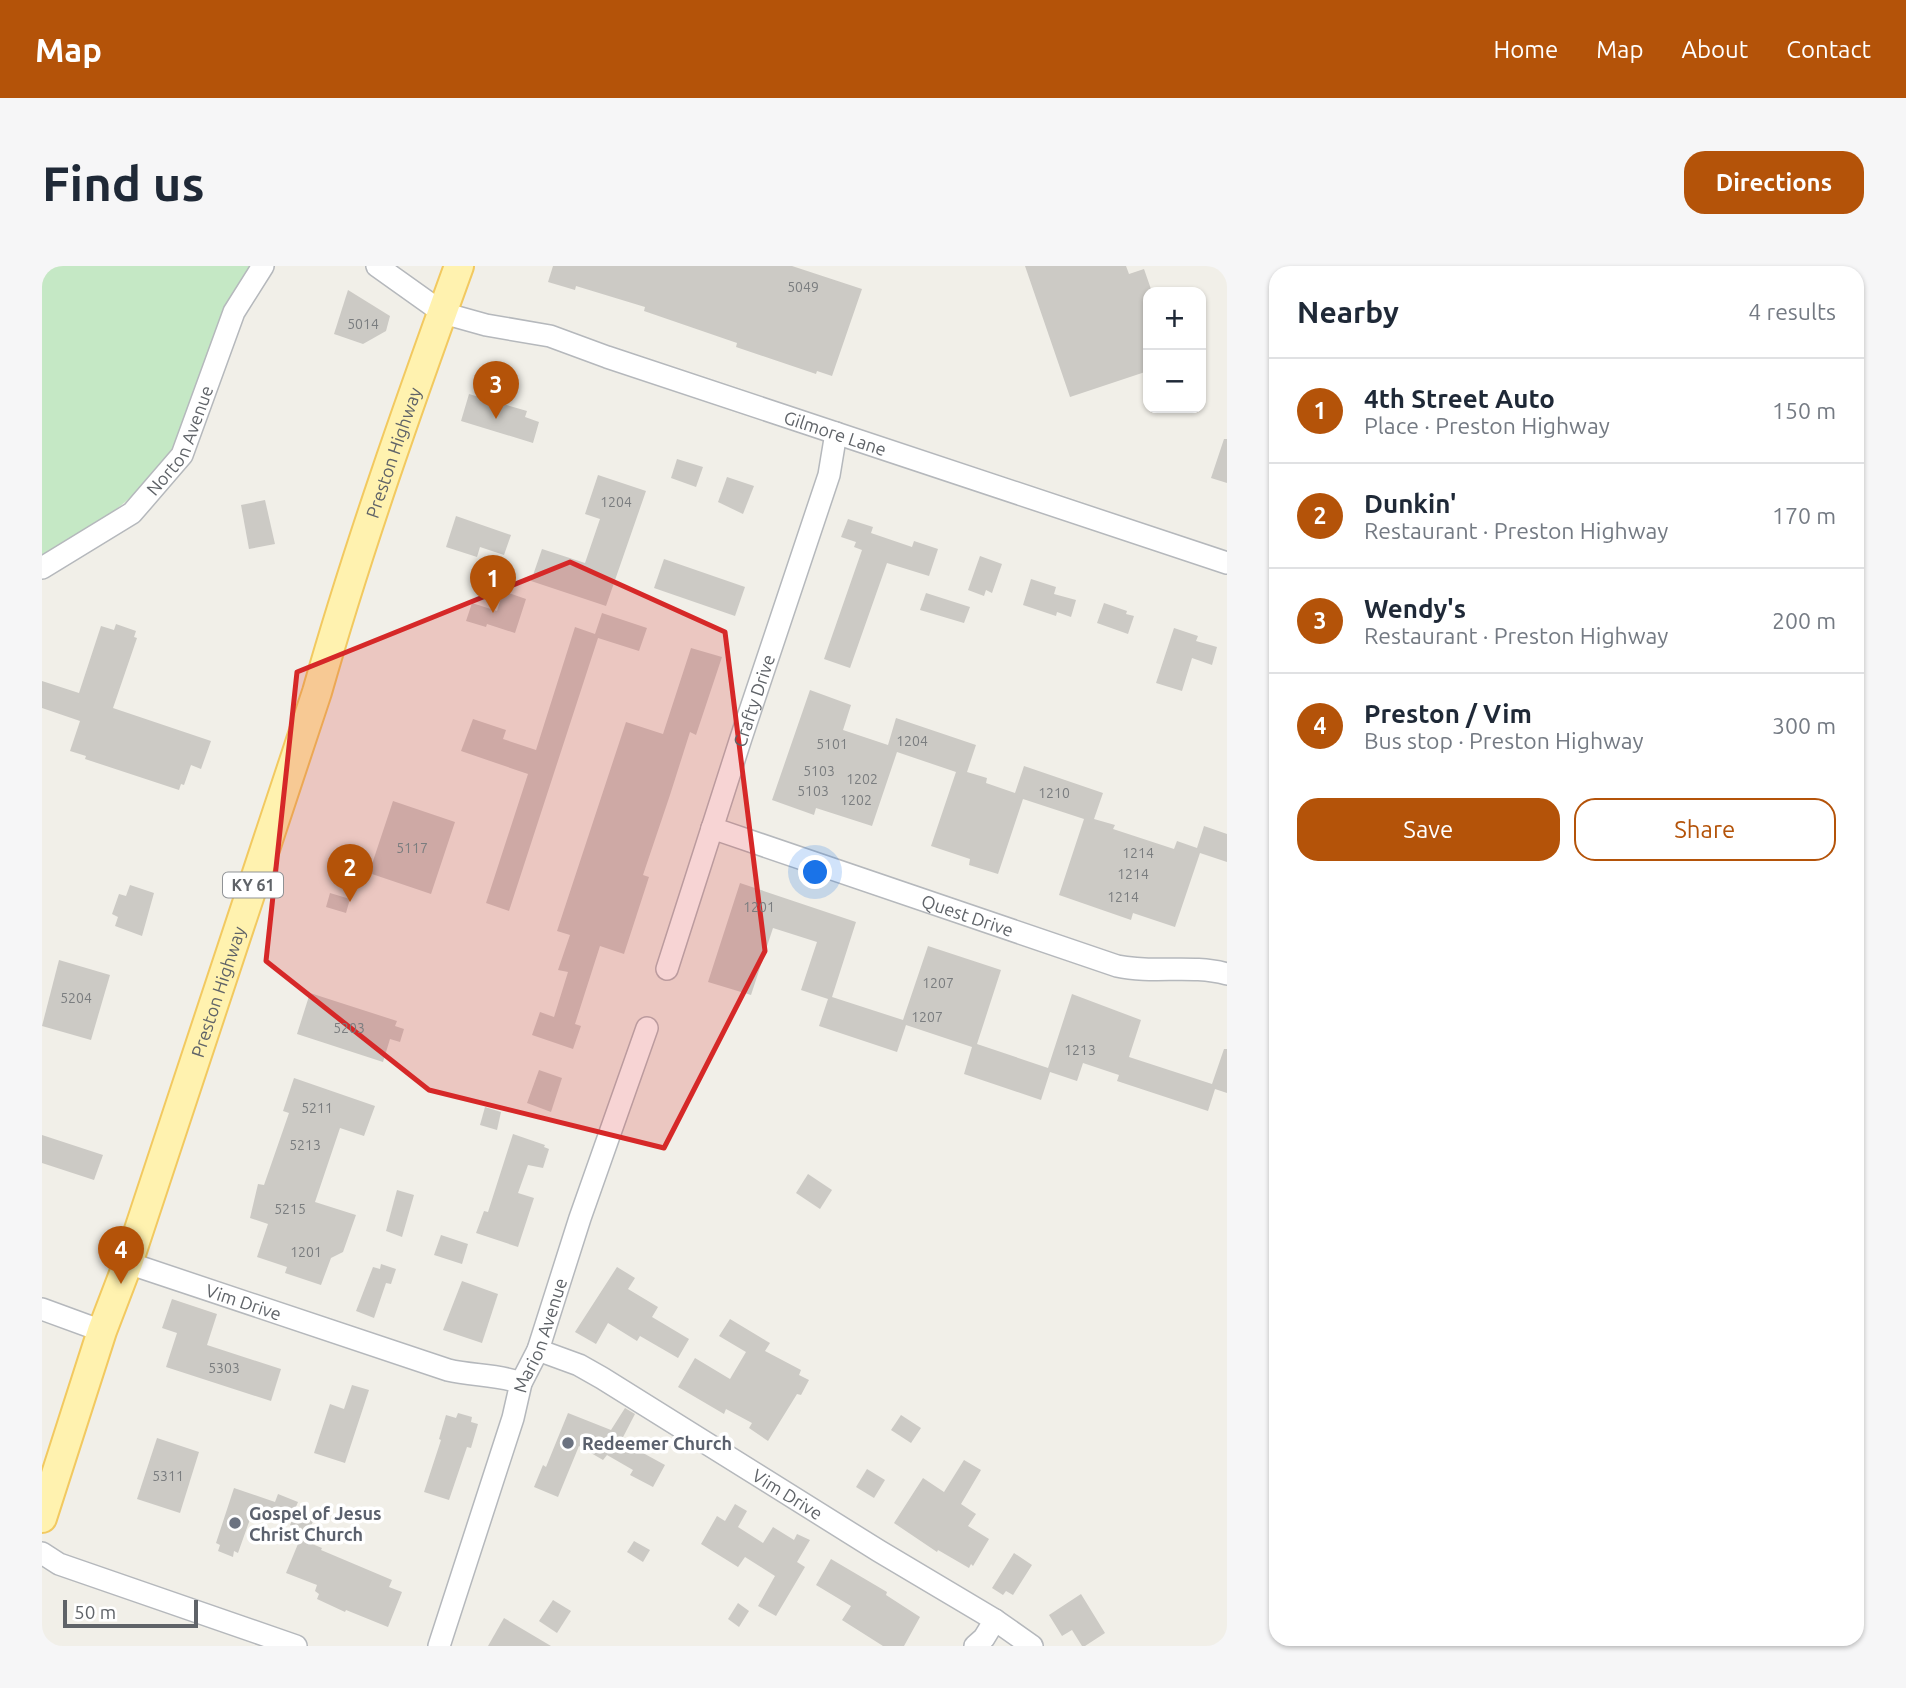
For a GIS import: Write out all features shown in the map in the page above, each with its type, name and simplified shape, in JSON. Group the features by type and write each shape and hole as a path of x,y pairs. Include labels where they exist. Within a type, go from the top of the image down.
{"main road":[{"name":"Preston Highway","path":"42,1518 102,1331 128,1263 317,692 407,407 459,266"}],"street":[{"name":"Norton Avenue","path":"42,568 132,513 182,455 234,312 263,266"},
{"name":"Gilmore Lane","path":"377,266 443,313 485,325 550,336 594,353 1227,563"},
{"name":"Crafty Drive","path":"667,969 829,475 836,433"},
{"name":"Quest Drive","path":"712,828 1117,966 1143,970 1197,968 1227,974"},
{"name":"Marion Avenue","path":"439,1646 513,1418 521,1383 538,1350 580,1217 647,1028"},
{"name":"Vim Drive","path":"128,1263 449,1370 477,1376 508,1378 521,1383"},
{"path":"42,1309 102,1331"},
{"name":"Vim Drive","path":"538,1350 579,1365 602,1378 995,1620 1032,1646"},
{"path":"42,1553 59,1564 296,1646"},
{"path":"975,1646 984,1638 995,1620"}],"highlighted area":[{"path":"570,562 725,632 765,951 664,1148 429,1090 266,961 297,672"}],"green space":[{"path":"42,266 251,266 219,324 182,429 171,451 141,488 123,504 42,557"}],"building":[{"path":"553,266 792,266 862,289 832,376 817,371 816,374 736,347 737,343 644,311 645,307 576,286 575,290 548,282"},
{"path":"1025,266 1126,266 1129,274 1144,269 1150,287 1143,287 1143,373 1070,397"},
{"path":"348,290 390,316 386,331 363,344 334,334"},
{"path":"469,394 527,411 525,417 539,422 533,443 461,421"},
{"path":"1224,439 1227,439 1227,483 1211,478"},
{"path":"677,459 703,467 696,487 671,478"},
{"path":"598,475 646,491 606,606 531,581 542,549 585,563 600,519 585,514"},
{"path":"727,477 754,486 743,514 718,502"},
{"path":"265,500 275,544 249,549 241,505"},
{"path":"456,516 511,535 504,555 480,547 477,557 446,547"},
{"path":"848,519 873,527 871,533 912,547 914,541 938,549 929,576 887,563 850,668 824,659 862,550 854,547 856,542 841,537"},
{"path":"980,556 1002,564 992,593 986,590 984,596 968,590"},
{"path":"664,559 745,587 735,616 654,588"},
{"path":"1031,579 1056,587 1054,594 1076,600 1071,617 1057,612 1056,616 1023,605"},
{"path":"503,591 526,599 515,633 466,621 472,603 497,611"},
{"path":"926,593 970,607 964,623 920,610"},
{"path":"1104,603 1134,616 1128,634 1097,623"},
{"path":"602,613 647,628 639,651 598,638 509,911 486,903 528,774 461,751 473,719 506,730 503,739 536,750 575,627 595,634"},
{"path":"116,624 136,631 134,637 137,638 113,708 211,741 201,769 191,765 184,785 181,784 179,790 85,759 86,756 70,751 80,721 42,708 42,681 79,693 101,626 114,630"},
{"path":"1174,628 1198,636 1196,641 1217,647 1212,665 1192,658 1182,691 1156,683"},
{"path":"691,648 722,657 696,735 690,732 643,875 649,877 624,954 600,946 575,1024 581,1026 573,1049 532,1035 540,1012 554,1017 568,972 558,970 570,935 557,931 626,722 663,734"},
{"path":"810,690 851,705 843,730 888,745 896,718 976,745 967,772 987,778 986,783 1015,793 1024,766 1103,793 1094,819 1115,825 1113,829 1174,849 1177,841 1197,848 1204,826 1227,834 1227,862 1200,853 1175,927 1133,913 1131,920 1059,895 1084,819 1023,799 998,874 969,865 970,859 931,846 956,772 897,752 872,826 816,808 814,815 772,800"},
{"path":"393,801 455,822 431,894 369,873"},
{"path":"740,883 856,922 832,997 903,1020 928,946 1001,970 977,1044 1048,1068 1072,994 1141,1020 1129,1057 1212,1084 1224,1049 1227,1049 1227,1093 1215,1089 1208,1111 1117,1081 1119,1075 1083,1063 1077,1081 1050,1072 1041,1100 964,1074 972,1047 906,1025 897,1052 819,1026 828,999 801,990 817,942 773,928 751,995 708,982"},
{"path":"130,885 154,893 142,936 115,926 118,917 112,914 119,894 126,896"},
{"path":"330,893 350,899 346,913 326,907"},
{"path":"59,960 110,975 91,1040 42,1026"},
{"path":"310,993 397,1021 395,1026 404,1029 400,1042 390,1039 383,1062 297,1034"},
{"path":"539,1070 562,1078 551,1112 527,1103"},
{"path":"294,1078 375,1106 364,1136 340,1128 315,1202 356,1215 343,1252 331,1258 321,1285 285,1273 287,1267 257,1257 268,1224 250,1218 258,1184 264,1185 289,1113 283,1111"},
{"path":"485,1107 501,1112 497,1130 480,1125"},
{"path":"513,1134 545,1145 544,1147 549,1149 543,1168 528,1165 518,1193 534,1198 518,1247 476,1233 484,1211 488,1212"},
{"path":"42,1135 103,1155 94,1180 42,1163"},
{"path":"808,1174 832,1190 820,1209 796,1193"},
{"path":"397,1190 414,1195 402,1237 386,1231"},
{"path":"441,1235 468,1244 462,1264 434,1255"},
{"path":"381,1264 396,1269 391,1284 386,1283 374,1318 356,1311 373,1267 380,1269"},
{"path":"617,1267 635,1278 628,1289 658,1307 652,1317 689,1339 678,1358 640,1336 637,1341 608,1323 596,1344 575,1332"},
{"path":"462,1281 498,1294 482,1343 443,1330"},
{"path":"172,1299 217,1314 207,1345 281,1369 271,1401 166,1367 177,1333 162,1328"},
{"path":"730,1319 770,1343 765,1351 801,1370 799,1375 809,1380 801,1395 797,1394 768,1441 749,1428 752,1423 726,1409 724,1414 678,1387 695,1358 730,1379 746,1352 719,1336"},
{"path":"352,1385 369,1390 345,1463 314,1453 330,1404 344,1409"},
{"path":"625,1408 635,1414 621,1441 665,1465 653,1487 630,1475 633,1470 607,1455 603,1460 579,1446 558,1497 534,1487 543,1465 546,1467 568,1413 611,1430"},
{"path":"458,1413 472,1417 471,1422 478,1424 449,1500 424,1492 446,1415 456,1418"},
{"path":"901,1415 921,1428 911,1443 891,1430"},
{"path":"157,1438 199,1452 180,1513 137,1499"},
{"path":"964,1460 981,1470 961,1504 976,1514 968,1526 989,1539 973,1566 971,1564 969,1568 938,1550 937,1552 894,1523 923,1478 944,1492"},
{"path":"867,1469 885,1480 874,1498 856,1487"},
{"name":"Gospel of Jesus Christ Church","path":"234,1488 275,1502 278,1494 298,1502 289,1523 254,1508 238,1553 234,1551 233,1557 218,1551 220,1545 216,1543"},
{"path":"735,1504 747,1511 738,1527 763,1543 773,1527 794,1540 797,1534 810,1540 797,1562 805,1567 776,1616 758,1606 775,1576 745,1557 738,1567 701,1544 717,1516 725,1521"},
{"path":"296,1511 314,1519 308,1533 290,1525"},
{"path":"300,1539 392,1580 389,1587 402,1592 388,1627 317,1599 317,1585 286,1573"},
{"path":"634,1541 650,1550 643,1562 627,1552"},
{"path":"1014,1553 1032,1565 1013,1595 1006,1591 1003,1595 992,1588"},
{"path":"831,1559 887,1592 886,1595 920,1617 904,1646 883,1646 842,1620 851,1606 816,1585"},
{"path":"1081,1594 1105,1633 1085,1646 1082,1646 1072,1630 1062,1636 1049,1615"},
{"path":"553,1600 571,1611 557,1633 539,1621"},
{"path":"738,1603 749,1611 739,1627 728,1619"},
{"path":"504,1618 551,1646 488,1646"}],"place":[{"name":"Wendy's","path":"496,419"},
{"name":"4th Street Auto","path":"493,613"},
{"name":"Dunkin'","path":"350,902"},
{"name":"Preston / Vim","path":"121,1284"},
{"name":"Redeemer Church","path":"568,1443"},
{"name":"Gospel of Jesus Christ Church","path":"235,1523"}]}
